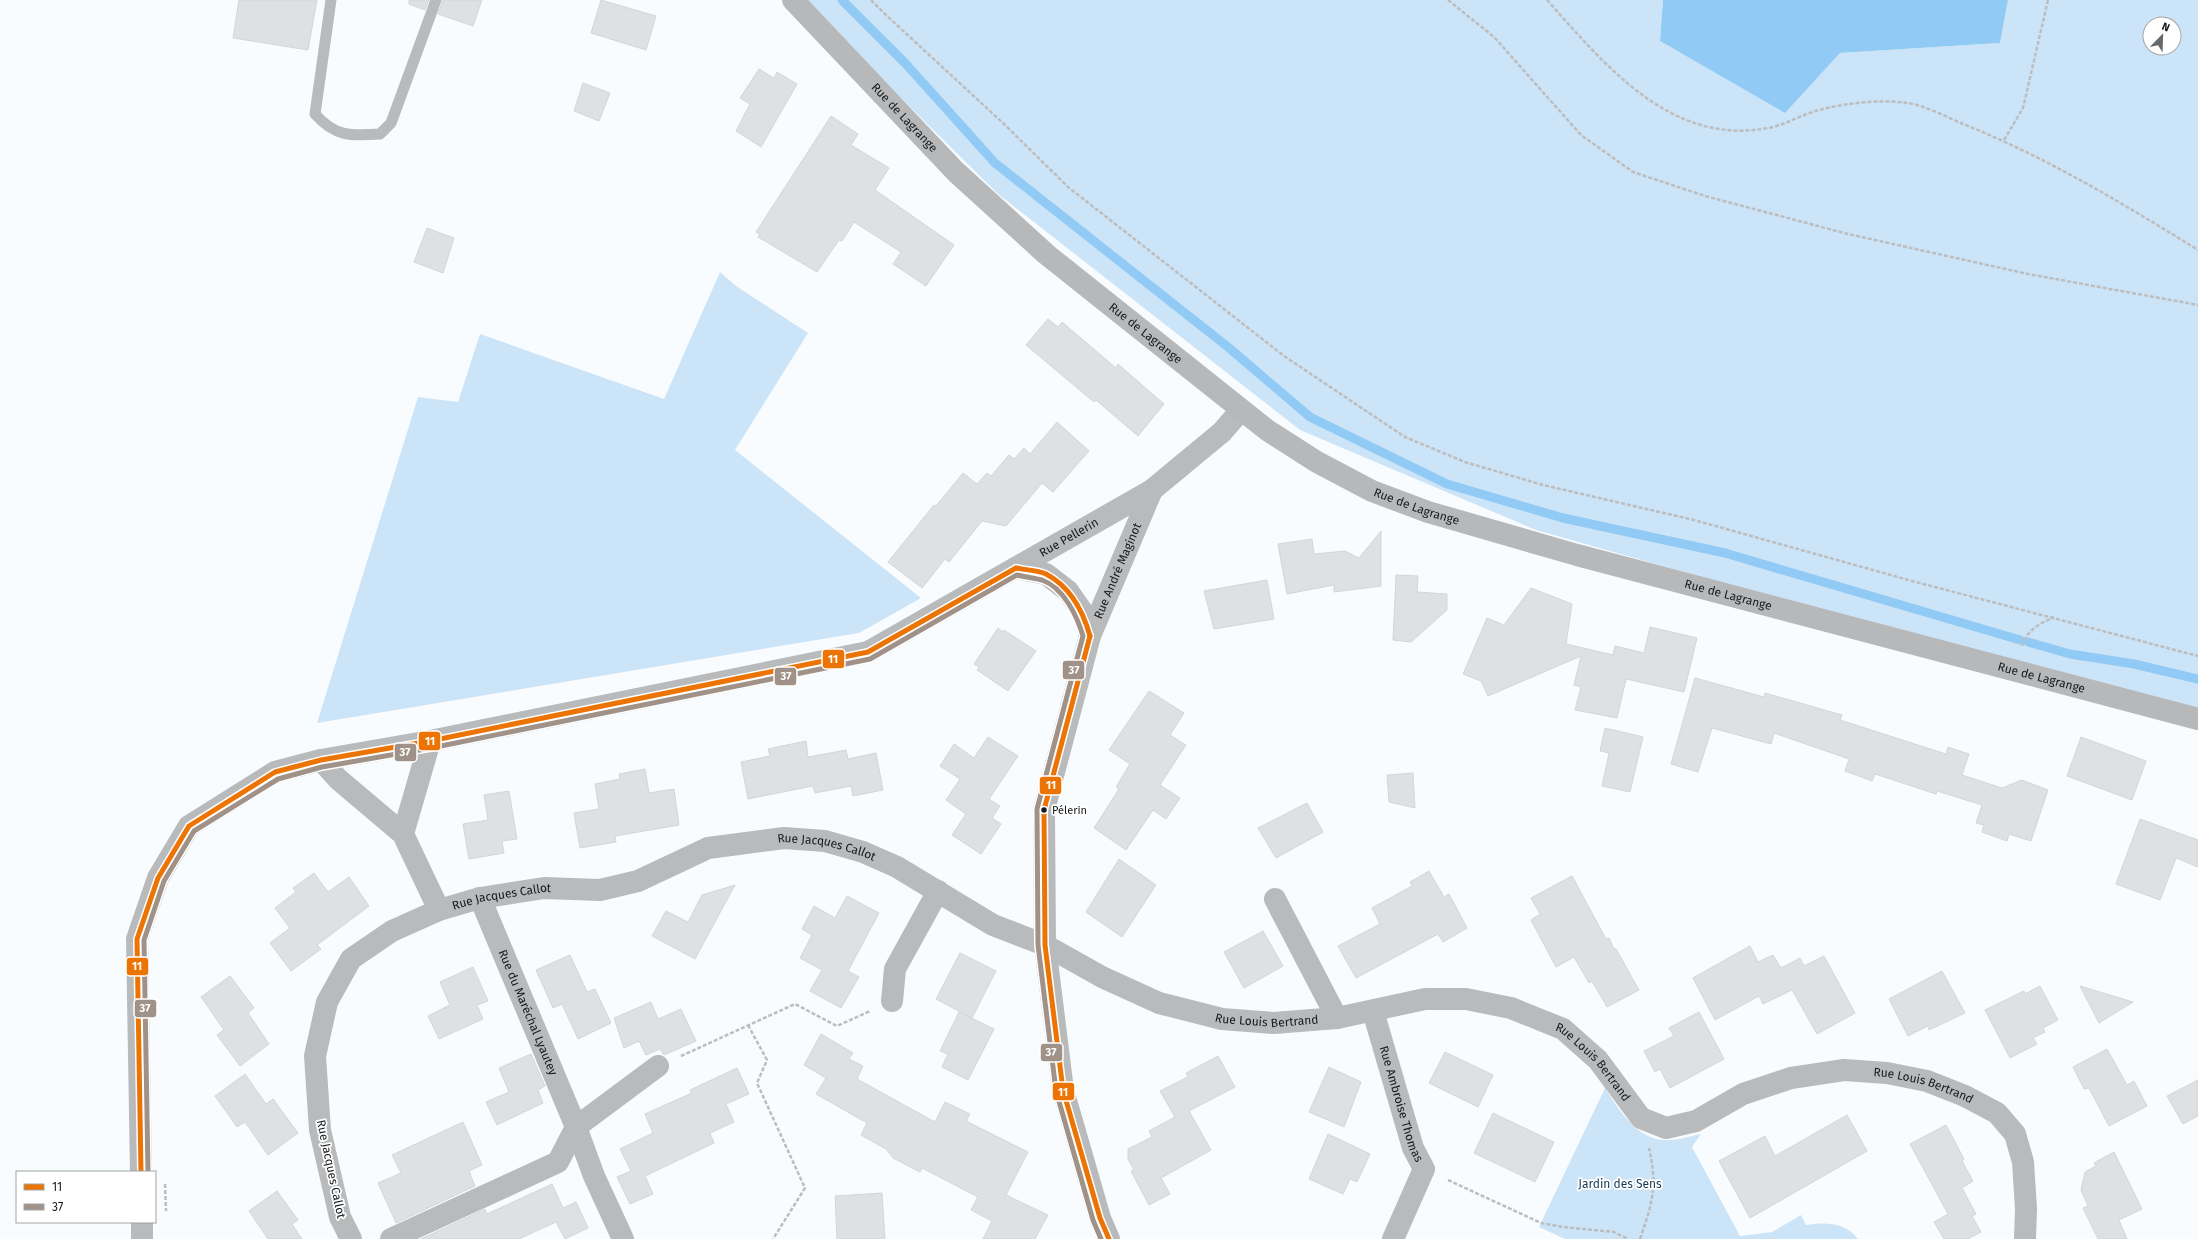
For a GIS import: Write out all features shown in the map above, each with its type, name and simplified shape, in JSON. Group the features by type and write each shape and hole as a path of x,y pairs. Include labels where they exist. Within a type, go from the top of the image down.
{"street":[{"name":"Rue de Lagrange","path":"793,0 956,172 1046,254 1267,430 1317,462 1372,491 1428,512 1577,555 2198,719"},
{"name":"Rue Pellerin","path":"141,1171 137,939 158,878 189,826 275,772 321,760 430,741 868,652 1152,490 1222,432 1241,410"},
{"name":"Rue André Maginot","path":"1108,1239 1100,1218 1063,1090 1045,945 1044,810 1090,636 1152,490"},
{"path":"1016,568 1046,574 1068,591 1084,614 1090,636"},
{"path":"403,834 430,741"},
{"path":"321,760 338,779 403,834 439,910"},
{"name":"Rue Jacques Callot","path":"351,1239 340,1218 320,1130 315,1056 327,1002 350,959 392,931 439,910 480,898 544,888 600,890 638,881 708,848 784,838 825,841 863,852 897,868 938,891 993,925 1045,945"},
{"path":"892,1001 895,970 938,891"},
{"name":"Rue du Maréchal Lyautey","path":"480,898 576,1127 594,1176 623,1239"},
{"path":"1275,899 1337,1018"},
{"name":"Rue Louis Bertrand","path":"1045,945 1102,977 1159,1004 1222,1019 1274,1023 1337,1018 1425,999 1466,999 1518,1011 1563,1029 1598,1060 1641,1118 1666,1128 1696,1121 1744,1094 1791,1078 1844,1070 1887,1074 1927,1081 1965,1096 1997,1113 2015,1134 2023,1162 2026,1209 2024,1239"},
{"name":"Rue Ambroise Thomas","path":"1373,1011 1413,1148 1424,1169 1393,1239"},
{"path":"391,1239 558,1162 576,1127 658,1066"},
{"path":"142,1223 142,1239"}],"lane":[{"path":"331,0 315,114 326,126 350,136 380,134 391,123 436,0"}],"path":[{"path":"872,0 886,15 1004,124 1068,187 1284,356 1405,436 1465,462 1543,485 1694,520 1912,581 2054,616 2198,656"},
{"path":"1448,0 1494,37 1581,135 1633,172 1705,196 1848,234 2028,274 2198,305"},
{"path":"1547,0 1602,61 1640,95 1693,124 1745,131 1775,126 1818,110 1867,102 1908,103 2004,140 2043,159 2127,206 2198,250"},
{"path":"2004,140 2023,108 2048,0"},
{"path":"2017,671 2022,645 2026,634 2054,616"},
{"path":"658,1066 795,1004 837,1026 892,1001"},
{"path":"748,1025 767,1060 757,1083 805,1188 773,1239"},
{"path":"1640,1239 1652,1203 1654,1171 1641,1118"},
{"path":"1424,1169 1541,1223 1563,1227 1614,1232 1628,1239"},
{"path":"165,1177 166,1216"}],"green space":[{"path":"802,0 1663,0 1660,41 1785,112 1840,53 2000,43 2008,0 2198,0 2198,718 1536,530 1300,430 998,194"},
{"path":"720,272 736,286 808,333 735,450 921,598 859,633 317,723 418,397 458,402 480,334 664,399"},
{"name":"Jardin des Sens","path":"1605,1088 1629,1122 1645,1134 1654,1138 1669,1140 1701,1134 1692,1147 1740,1236 1772,1232 1801,1215 1806,1225 1835,1224 1847,1229 1858,1239 1565,1239 1539,1227"}],"water":[{"path":"1663,0 2008,0 2000,43 1840,53 1785,113 1660,41"}],"building":[{"path":"239,0 317,0 308,50 233,38"},
{"path":"409,0 429,0 425,10 409,4"},
{"path":"443,0 482,0 473,26 438,14"},
{"path":"601,0 656,16 646,50 591,33"},
{"path":"759,69 774,78 777,72 797,84 761,147 736,131 750,104 740,98"},
{"path":"583,83 610,93 599,121 574,111"},
{"path":"831,116 858,134 851,145 889,168 875,190 954,245 926,286 893,264 901,252 854,222 842,241 839,240 817,272 758,237 760,234 756,232"},
{"path":"427,228 454,238 443,273 414,262"},
{"path":"1048,319 1058,327 1062,322 1116,368 1118,364 1164,404 1138,436 1096,400 1094,402 1026,345"},
{"path":"1057,422 1089,451 1053,492 1042,483 1006,526 982,521 949,562 945,559 922,588 888,562 934,505 936,506 963,473 977,484 987,473 991,476 1009,455 1014,459 1024,448 1030,454"},
{"path":"1381,531 1381,586 1334,592 1334,585 1287,594 1278,544 1312,539 1314,554 1345,551 1359,558"},
{"path":"1396,575 1418,576 1417,592 1447,594 1447,610 1411,642 1393,640"},
{"path":"1267,580 1274,619 1214,629 1204,591"},
{"path":"1531,588 1572,604 1566,644 1613,655 1615,646 1644,653 1650,627 1697,638 1684,692 1626,679 1617,718 1575,710 1581,687 1574,685 1581,656 1488,696 1481,681 1463,674 1487,618 1504,625"},
{"path":"998,628 1003,632 1004,630 1036,651 1008,691 977,670 979,667 974,664"},
{"path":"1695,678 1764,697 1765,693 1842,715 1840,720 1946,754 1948,747 1969,754 1962,775 2002,788 2022,780 2048,790 2031,841 2009,834 2007,841 1982,832 1984,825 1976,823 1982,805 1937,791 1936,794 1875,774 1872,781 1845,771 1849,759 1774,733 1771,744 1712,728 1698,772 1671,764"},
{"path":"1149,691 1184,713 1170,735 1186,745 1160,785 1180,798 1166,819 1153,810 1126,850 1094,828 1119,789 1116,787 1130,764 1109,750"},
{"path":"1605,728 1643,737 1630,792 1602,786 1609,753 1600,751"},
{"path":"988,737 1018,756 989,799 1000,806 992,818 1001,824 981,854 952,835 966,814 946,800 960,779 940,766 954,744 974,758"},
{"path":"2081,737 2146,761 2132,800 2067,776"},
{"path":"806,741 808,757 846,750 848,759 876,753 883,790 853,796 851,786 815,793 813,786 748,799 741,762 770,756 768,749"},
{"path":"645,769 649,793 674,789 679,825 615,836 616,842 580,848 574,813 599,809 595,784 620,779 619,774"},
{"path":"1413,773 1415,808 1389,802 1387,775"},
{"path":"509,791 517,839 502,841 504,853 469,859 463,824 488,820 484,795"},
{"path":"1307,803 1323,832 1276,858 1258,828"},
{"path":"2140,819 2198,840 2198,867 2176,858 2160,900 2116,884"},
{"path":"1119,859 1156,885 1122,937 1086,912"},
{"path":"1429,871 1444,897 1449,894 1467,928 1443,942 1438,934 1356,978 1338,946 1380,924 1372,908 1412,886 1410,882"},
{"path":"314,873 328,892 349,877 369,906 317,945 321,949 291,971 270,943 290,928 275,908 296,892 293,888"},
{"path":"1572,876 1606,939 1609,938 1639,990 1607,1007 1592,981 1589,983 1574,957 1556,967 1531,920 1540,914 1531,898"},
{"path":"735,885 695,959 652,936 666,911 688,922 702,895"},
{"path":"847,896 879,913 848,971 859,977 841,1008 810,991 822,970 800,958 812,935 802,929 814,906 835,918"},
{"path":"1263,931 1283,966 1244,988 1224,952"},
{"path":"1750,946 1758,962 1773,955 1781,968 1800,958 1804,966 1824,956 1855,1013 1817,1034 1792,990 1763,1004 1759,996 1715,1020 1693,978"},
{"path":"960,953 996,971 972,1018 936,999"},
{"path":"570,955 587,992 595,989 611,1023 578,1039 562,1004 553,1008 536,970"},
{"path":"473,967 488,1001 477,1005 483,1019 439,1039 428,1016 450,1005 440,982"},
{"path":"1942,971 1965,1013 1929,1030 1928,1026 1908,1036 1889,999"},
{"path":"230,976 254,1008 248,1013 269,1044 240,1066 217,1035 224,1030 201,997"},
{"path":"2040,986 2058,1020 2043,1028 2045,1032 2033,1038 2037,1044 2010,1058 1985,1010 2024,991 2025,994"},
{"path":"2080,986 2133,1002 2099,1023"},
{"path":"651,1002 658,1019 681,1009 696,1041 664,1055 660,1049 646,1055 639,1041 624,1048 614,1018"},
{"path":"959,1012 994,1029 968,1080 942,1067 948,1054 940,1051"},
{"path":"1699,1012 1724,1059 1670,1088 1660,1069 1655,1072 1644,1051 1674,1036 1669,1028"},
{"path":"821,1034 853,1053 849,1059 863,1066 857,1079 935,1122 945,1102 970,1114 966,1121 1028,1152 1006,1195 1048,1215 1035,1239 983,1239 992,1221 971,1210 978,1197 922,1168 920,1172 893,1158 886,1149 861,1135 867,1123 816,1094 826,1078 804,1065"},
{"path":"2107,1049 2127,1085 2134,1081 2147,1106 2109,1126 2089,1088 2084,1089 2073,1067"},
{"path":"1445,1052 1493,1075 1478,1107 1429,1083"},
{"path":"531,1054 545,1086 538,1090 543,1103 497,1125 486,1102 509,1092 499,1068"},
{"path":"1218,1056 1235,1087 1189,1111 1211,1150 1161,1178 1170,1194 1149,1205 1131,1171 1134,1170 1128,1159 1128,1149 1152,1137 1149,1131 1177,1116 1175,1117 1160,1091 1188,1077 1186,1073"},
{"path":"1329,1067 1361,1082 1344,1127 1309,1112"},
{"path":"737,1068 749,1094 726,1104 734,1122 710,1133 714,1143 645,1176 653,1194 630,1204 617,1177 631,1171 620,1149 653,1133 645,1114 692,1093 690,1090"},
{"path":"245,1074 266,1104 273,1099 298,1133 268,1155 245,1122 237,1127 215,1096"},
{"path":"2198,1080 2198,1116 2183,1124 2167,1096"},
{"path":"1493,1113 1554,1142 1535,1182 1474,1153"},
{"path":"1847,1115 1867,1151 1750,1218 1719,1161 1765,1136 1775,1156"},
{"path":"463,1122 482,1165 469,1171 475,1186 396,1223 378,1183 401,1173 392,1155"},
{"path":"1946,1125 1964,1159 1962,1161 1973,1181 1962,1188 1976,1214 1972,1216 1981,1232 1968,1239 1944,1239 1934,1222 1948,1214 1910,1144"},
{"path":"1328,1134 1370,1154 1357,1182 1350,1179 1343,1194 1309,1179"},
{"path":"2114,1152 2142,1209 2119,1220 2127,1239 2098,1239 2083,1208 2088,1206 2081,1190 2085,1172 2096,1166 2094,1163"},
{"path":"552,1184 563,1208 576,1202 588,1228 565,1239 556,1222 519,1239 421,1239 485,1209 487,1214"},
{"path":"277,1191 298,1220 292,1224 302,1239 268,1239 249,1211"},
{"path":"882,1193 885,1239 837,1239 835,1196"}],"waterway":[{"path":"842,0 905,63 995,163 1228,347 1310,417 1447,484 1563,518 1725,553 2020,640"},
{"path":"2028,642 2070,654 2134,664 2198,679"}],"transit line":[{"name":"11","path":"1016,568 1043,573 1055,579 1075,600 1084,618 1090,636"},
{"name":"11","path":"141,1171 137,939 158,878 189,826 275,772 321,760 430,741 868,652 1016,568"},
{"name":"37","path":"148,1171 144,940 164,881 194,831 278,779 322,767 431,748 870,659 1017,575 1042,580 1057,589 1073,612 1083,636 1037,809 1038,945 1056,1091 1093,1220 1101,1239"},
{"name":"11","path":"1090,636 1044,810 1045,945 1063,1090 1100,1218 1109,1239"}],"place":[{"name":"Pélerin","path":"1044,810"}]}
